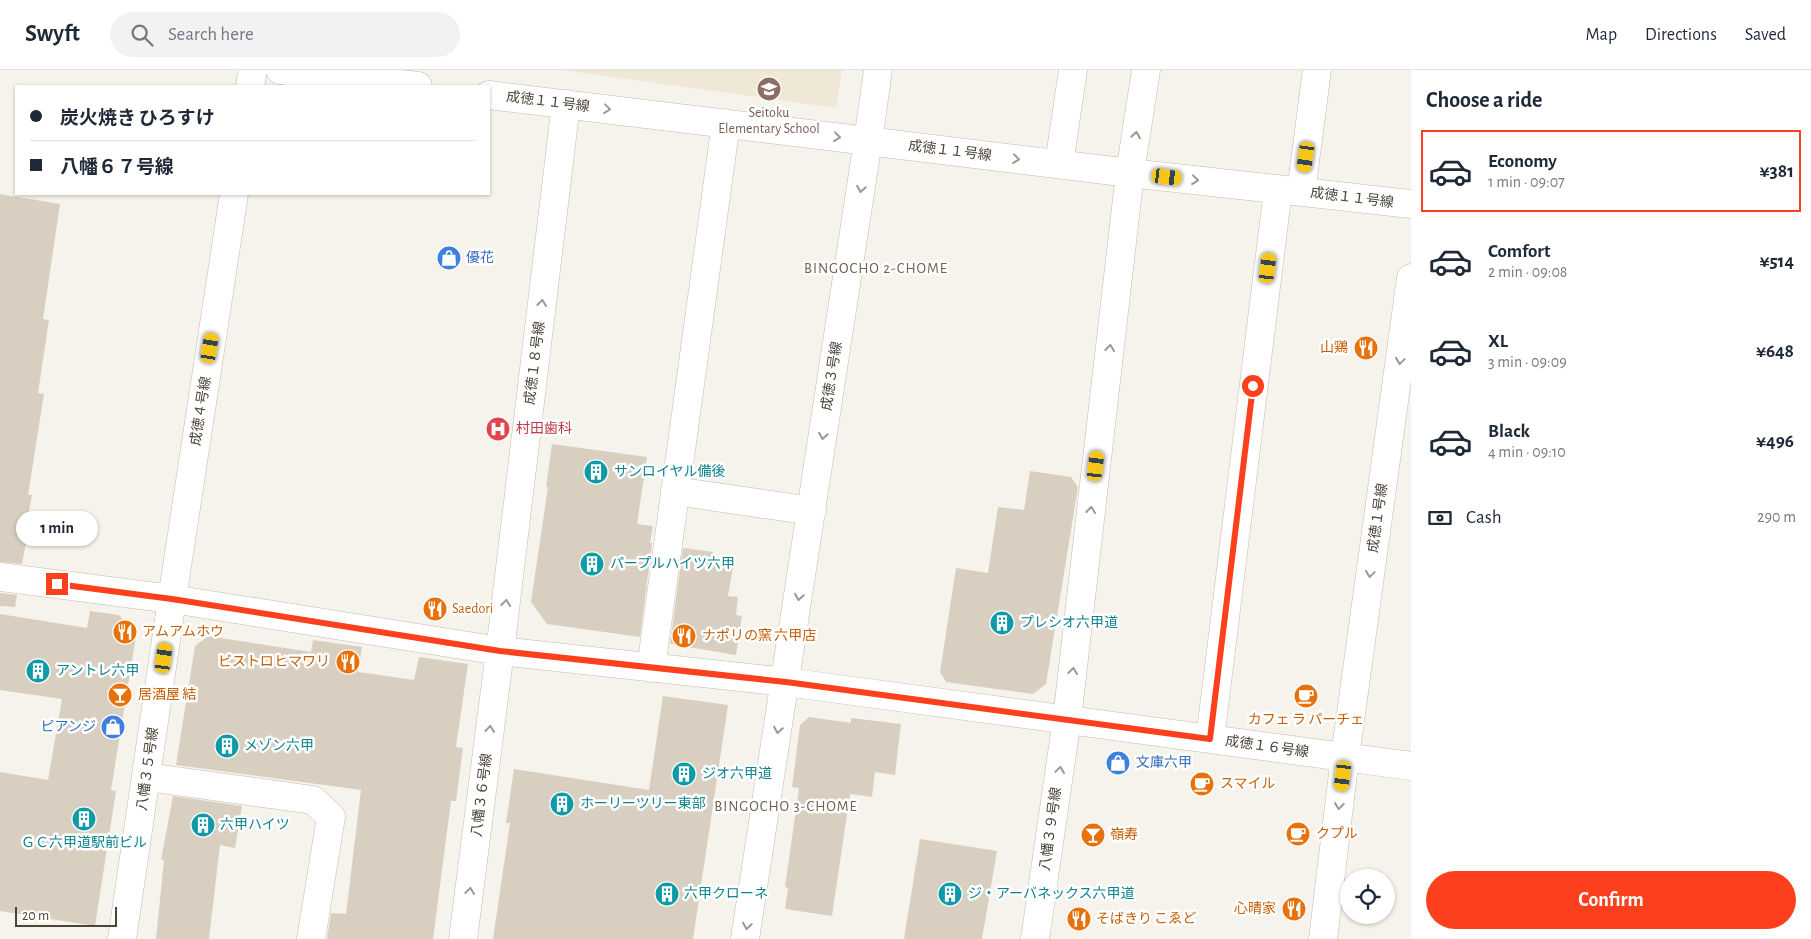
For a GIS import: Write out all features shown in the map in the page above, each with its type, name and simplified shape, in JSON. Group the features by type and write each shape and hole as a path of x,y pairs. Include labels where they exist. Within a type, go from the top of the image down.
{"street":[{"path":"250,85 253,70"},
{"path":"280,70 409,85"},
{"name":"成徳３号線","path":"745,939 786,682 878,70"},
{"path":"1059,164 1074,70"},
{"name":"八幡３９号線","path":"1035,939 1067,720 1130,173 1146,70"},
{"path":"1210,739 1289,191 1318,70"},
{"name":"成徳１１号線","path":"490,95 1130,173 1411,204"},
{"name":"成徳１８号線","path":"500,651 566,104"},
{"path":"651,668 726,124"},
{"name":"成徳４号線","path":"172,599 234,195"},
{"name":"成徳１号線","path":"1323,939 1345,757 1411,278"},
{"path":"675,491 812,511"},
{"name":"成徳１６号線","path":"0,577 172,599 500,651 786,682 1411,766"},
{"name":"八幡３５号線","path":"122,939 172,599"},
{"name":"八幡３６号線","path":"463,939 500,651"},
{"path":"147,777 313,800 331,817 311,939"}],"shaded area":[{"name":"Seitoku Elementary School","path":"562,70 842,70 836,108"}],"building":[{"path":"0,194 60,204 43,319 49,320 38,393 44,394 28,495 32,495 22,564 0,562"},
{"name":"パープルハイツ六甲","path":"552,444 647,457 637,524 653,526 640,637 547,624 531,602 548,487 546,487"},
{"name":"プレシオ六甲道","path":"1030,471 1071,477 1078,487 1046,684 1033,694 946,682 940,672 956,568 988,573 998,507 1024,510"},
{"path":"683,548 713,552 712,557 734,561 728,596 738,597 736,615 742,616 736,655 670,644"},
{"path":"0,593 17,595 15,607 0,606"},
{"path":"90,611 119,615 136,636 111,790 116,791 95,926 0,911 0,772 48,780 62,699 0,690 0,614 87,628"},
{"path":"208,636 311,652 313,640 362,647 358,672 414,680 419,657 468,664 456,747 463,748 456,801 451,801 433,939 327,939 331,913 346,914 361,790 176,765 195,646"},
{"path":"663,696 728,705 693,939 493,939 510,823 506,823 514,769 649,790"},
{"path":"809,717 851,723 851,718 901,724 895,775 875,772 872,797 850,794 832,916 785,909 788,888 785,887 799,788 792,787 800,725"},
{"path":"173,796 242,806 235,848 220,845 209,939 156,939 164,860 161,860"},
{"name":"ジ・アーバネックス六甲道","path":"920,839 997,851 982,939 904,939"}],"place":[{"name":"Seitoku Elementary School","path":"769,89"},
{"name":"優花","path":"449,258"},
{"name":"山鶏","path":"1366,348"},
{"name":"村田歯科","path":"498,429"},
{"name":"サンロイヤル備後","path":"596,472"},
{"name":"パープルハイツ六甲","path":"592,564"},
{"name":"Saedori","path":"435,609"},
{"name":"プレシオ六甲道","path":"1002,623"},
{"name":"アムアムホウ","path":"125,632"},
{"name":"ナポリの窯 六甲店","path":"684,636"},
{"name":"ビストロヒマワリ","path":"348,662"},
{"name":"アントレ六甲","path":"38,671"},
{"name":"居酒屋 結","path":"120,695"},
{"name":"カフェ ラ パーチェ","path":"1306,696"},
{"name":"ピアンジ","path":"113,727"},
{"name":"メゾン六甲","path":"227,746"},
{"name":"文庫六甲","path":"1118,763"},
{"name":"ジオ六甲道","path":"684,774"},
{"name":"スマイル","path":"1202,784"},
{"name":"ホーリーツリー東部","path":"562,804"},
{"name":"ＧＣ六甲道駅前ビル","path":"84,819"},
{"name":"六甲ハイツ","path":"203,825"},
{"name":"クプル","path":"1298,834"},
{"name":"嶺寿","path":"1093,835"},
{"name":"六甲クローネ","path":"667,894"},
{"name":"ジ・アーバネックス六甲道","path":"950,894"},
{"name":"心晴家","path":"1294,909"},
{"name":"そばきり こゑど","path":"1079,919"}],"district":[{"name":"BINGOCHO 2-CHOME","path":"876,268"},
{"name":"BINGOCHO 3-CHOME","path":"786,806"}],"route":[{"path":"57,584 172,599 500,651 786,682 1210,739 1253,386"}]}
